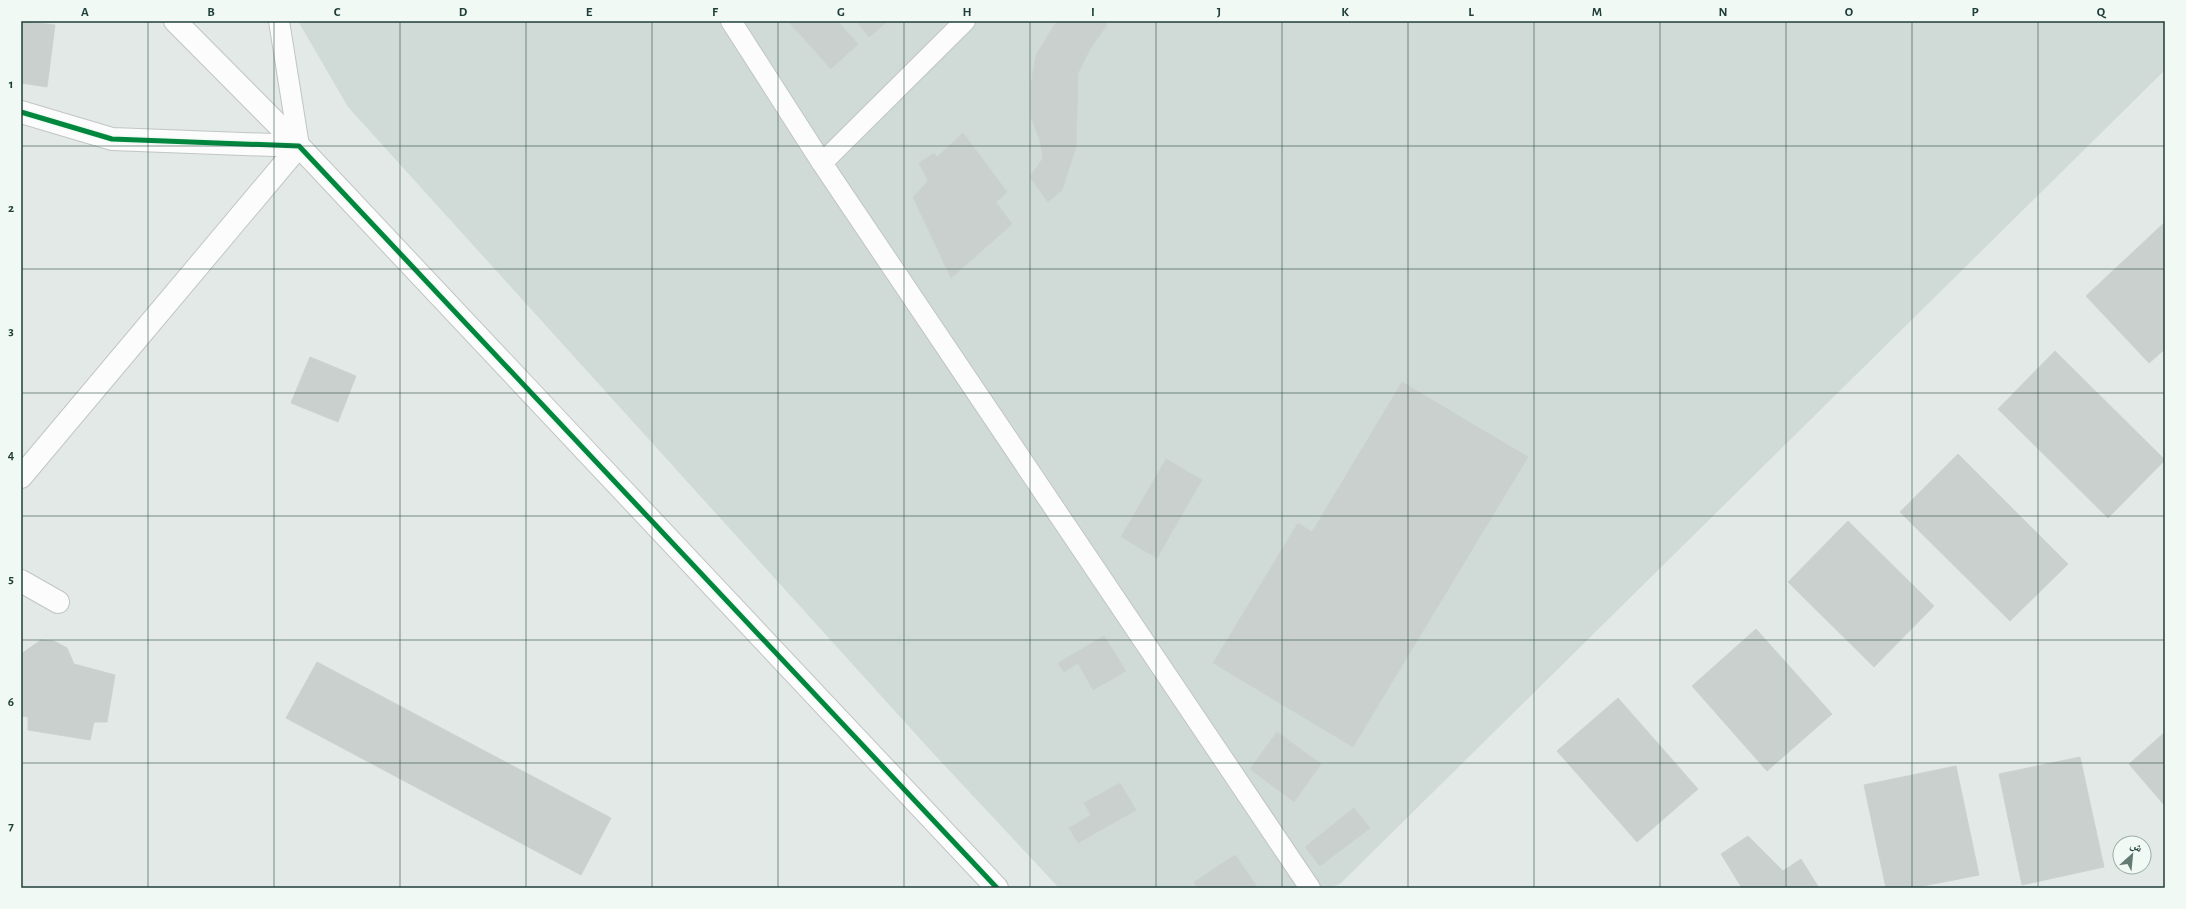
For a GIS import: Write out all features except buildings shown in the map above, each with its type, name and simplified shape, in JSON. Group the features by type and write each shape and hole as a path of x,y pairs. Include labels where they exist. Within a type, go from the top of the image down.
{"street":[{"path":"175,21 299,146 997,888"},
{"path":"196,21 211,58"},
{"path":"21,112 112,139 299,146"},
{"path":"21,478 299,146"},
{"path":"21,581 58,602"}],"lane":[{"path":"279,21 299,146"},
{"path":"732,21 822,163 1310,888"},
{"path":"822,163 965,21"}],"shaded area":[{"path":"298,21 2165,21 2165,70 1340,884 1328,888 1059,888 931,751 348,107"}],"cycle path":[{"path":"21,112 112,139 299,146 997,888"}]}
